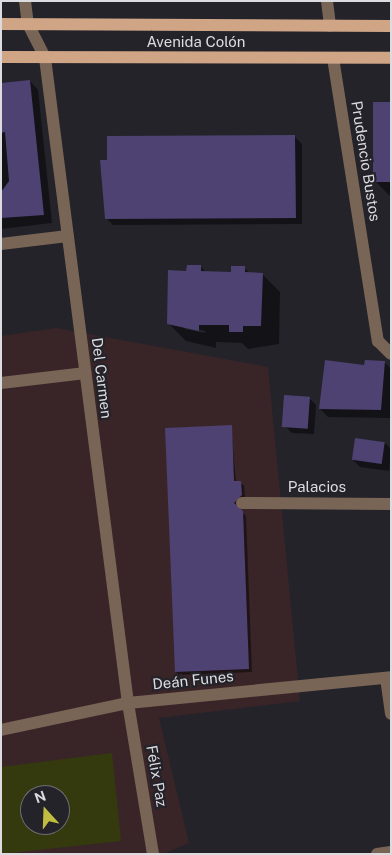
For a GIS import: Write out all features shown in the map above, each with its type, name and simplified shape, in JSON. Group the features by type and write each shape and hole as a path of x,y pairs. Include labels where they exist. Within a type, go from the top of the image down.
{"main road":[{"name":"Avenida Colón","path":"1,24 391,26"},
{"name":"Avenida Colón","path":"1,57 391,58"}],"street":[{"path":"26,1 28,24"},
{"path":"327,1 330,26"},
{"name":"Del Carmen","path":"28,24 45,58 128,703"},
{"name":"Prudencio Bustos","path":"334,58 378,341 389,354"},
{"path":"1,244 68,236"},
{"path":"1,383 85,373"},
{"name":"Palacios","path":"242,503 391,504"},
{"path":"389,677 391,714"},
{"name":"Deán Funes","path":"1,730 128,703 389,677"},
{"name":"Félix Paz","path":"128,703 153,854"},
{"path":"377,854 391,852"}],"shaded area":[{"path":"56,328 268,367 300,701 159,718 189,843 163,854 1,854 1,336"}],"green space":[{"path":"112,753 121,841 1,854 1,767"}],"building":[{"path":"30,80 44,215 1,218 1,192 9,181 5,132 1,133 1,83"},
{"path":"373,102 391,102 391,182 373,182"},
{"path":"295,135 296,218 105,219 100,160 107,160 107,136"},
{"path":"187,265 201,265 201,271 231,272 231,266 245,266 245,272 263,273 261,326 243,326 243,332 229,332 229,325 199,325 199,331 167,324 168,270 186,271"},
{"path":"325,360 364,365 365,360 385,361 381,410 319,409"},
{"path":"284,395 310,397 308,429 282,427"},
{"path":"232,425 234,481 241,481 242,495 234,503 243,511 249,669 175,672 165,428"},
{"path":"355,438 385,442 382,464 352,460"}]}
